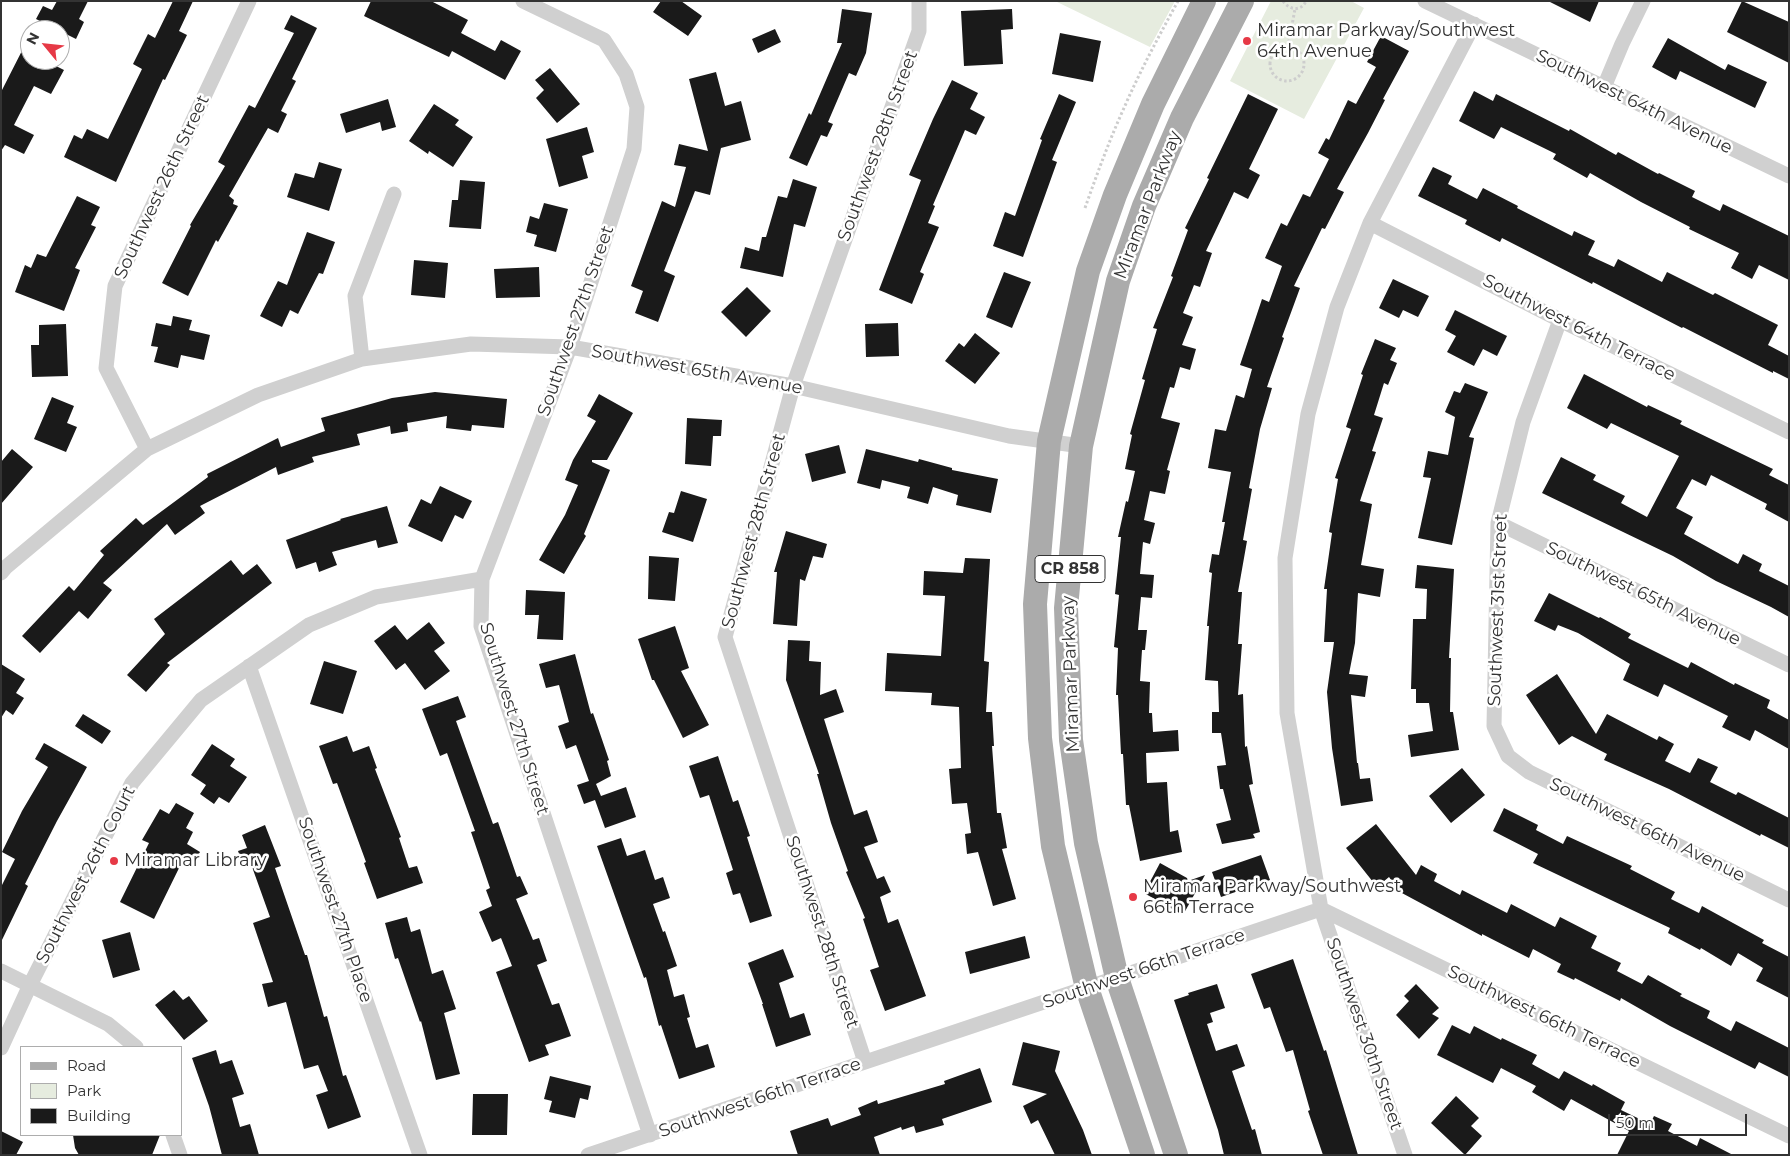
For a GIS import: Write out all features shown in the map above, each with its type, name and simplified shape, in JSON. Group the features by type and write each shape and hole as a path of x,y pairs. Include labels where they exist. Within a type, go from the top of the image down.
{"main road":[{"name":"Miramar Parkway","path":"1143,1155 1087,988 1053,846 1040,738 1035,604 1049,441 1088,271 1115,195 1153,104 1204,1"},
{"name":"Miramar Parkway","path":"1176,1155 1117,978 1086,843 1071,740 1066,608 1081,446 1118,281 1144,206 1182,118 1242,1"}],"street":[{"name":"Southwest 26th Street","path":"147,449 106,368 115,286 249,1"},
{"name":"Southwest 27th Street","path":"523,1 604,40 626,74 637,107 634,149 570,347 482,579 481,626 650,1135"},
{"name":"Southwest 28th Street","path":"865,1062 725,637 793,386 919,31 919,1"},
{"name":"Southwest 64th Avenue","path":"1425,1 1789,176"},
{"path":"1604,87 1643,1"},
{"name":"Southwest 30th Street","path":"1405,1155 1321,909 1287,714 1285,558 1308,414 1337,308 1370,223 1474,24"},
{"path":"362,359 355,296 394,194"},
{"name":"Southwest 64th Terrace","path":"1370,223 1560,320 1789,432"},
{"name":"Southwest 31st Street","path":"1508,756 1494,726 1498,522 1523,422 1560,320"},
{"name":"Southwest 65th Avenue","path":"147,449 258,395 362,359 471,344 570,347 793,386 1009,436 1081,446"},
{"path":"1,573 147,449"},
{"name":"Southwest 65th Avenue","path":"1498,522 1789,664"},
{"name":"Southwest 26th Court","path":"1,1048 30,985 132,783 201,700 309,625 376,597 482,579"},
{"name":"Southwest 27th Place","path":"249,666 420,1155"},
{"name":"Southwest 66th Avenue","path":"1508,756 1530,772 1789,900"},
{"name":"Southwest 66th Terrace","path":"588,1155 1321,909 1789,1136"},
{"path":"1,971 108,1024 135,1046"},
{"path":"173,1136 180,1155"}],"path":[{"path":"1085,208 1124,108 1178,1"},
{"path":"1282,1 1289,8 1295,9 1300,8 1306,1"},
{"path":"1288,47 1295,9"},
{"path":"1280,47 1288,47 1301,54 1304,61 1304,68 1301,74 1296,79 1289,81 1275,76 1270,70 1269,63 1270,56 1274,51 1280,47"}],"green space":[{"path":"1055,1 1175,1 1150,47"},
{"path":"1271,1 1351,1 1364,8 1304,119 1230,81"}],"building":[{"path":"57,1 88,1 79,19 84,22 76,39 70,36 70,20 36,19 43,6 52,10"},
{"path":"173,1 193,1 179,31 187,35 165,80 163,79 116,182 64,157 74,135 82,139 87,129 108,139 142,69 133,64 148,34 155,38"},
{"path":"371,1 431,1 468,20 461,33 495,51 501,40 521,51 505,80 452,51 449,57 364,16"},
{"path":"661,1 681,1 702,16 688,36 653,12"},
{"path":"1548,1 1599,1 1590,22"},
{"path":"1742,1 1789,22 1789,63 1727,32"},
{"path":"842,9 872,13 866,53 856,76 849,73 828,122 833,124 827,137 821,135 807,166 789,158 809,113 811,115 842,43 837,43"},
{"path":"1012,9 1013,29 1001,30 1003,64 964,66 961,11"},
{"path":"291,15 317,28 292,79 296,81 281,111 287,114 278,133 268,128 229,196 234,200 233,204 238,206 218,242 216,240 188,296 162,283 190,225 225,166 218,162 249,105 255,108 294,33 284,29"},
{"path":"775,29 781,42 758,53 752,39"},
{"path":"1060,33 1101,41 1093,82 1052,74"},
{"path":"1381,36 1409,51 1383,99 1385,100 1368,133 1337,189 1344,192 1325,229 1322,228 1294,286 1300,288 1282,337 1284,338 1267,387 1272,388 1260,429 1249,488 1252,489 1243,540 1247,541 1238,592 1242,592 1238,644 1242,644 1238,695 1243,694 1245,747 1247,746 1253,784 1249,785 1260,832 1253,834 1255,838 1222,844 1216,824 1231,820 1223,789 1220,789 1217,766 1226,765 1221,733 1212,733 1212,712 1219,712 1218,681 1205,680 1209,626 1207,626 1212,573 1209,572 1212,554 1219,555 1225,522 1222,522 1231,472 1208,468 1215,429 1226,431 1236,395 1244,398 1252,369 1240,365 1262,299 1269,302 1282,266 1265,258 1281,223 1287,226 1303,194 1310,197 1329,159 1318,153 1326,138 1329,140 1348,100 1356,104 1376,67 1367,62"},
{"path":"1668,38 1725,70 1728,64 1767,82 1755,108 1680,71 1676,80 1652,67"},
{"path":"20,55 20,70 64,70 51,94 34,86 14,125 34,135 24,154 5,145 1,151 1,92"},
{"path":"550,68 580,104 557,123 536,98 544,90 535,80"},
{"path":"716,72 725,106 741,101 751,140 721,148 710,195 695,191 664,271 675,276 658,322 635,313 643,291 631,286 662,201 675,207 686,167 674,165 679,144 708,151 689,79"},
{"path":"952,80 978,93 970,109 985,117 976,135 965,130 933,205 935,206 928,223 939,227 920,272 924,274 912,304 879,290 921,180 909,175"},
{"path":"1474,91 1493,101 1496,94 1569,131 1570,129 1616,155 1618,152 1658,174 1695,191 1692,197 1720,211 1723,204 1789,236 1789,280 1759,265 1752,279 1731,268 1739,253 1689,229 1690,227 1590,173 1587,178 1553,159 1556,154 1501,127 1494,139 1459,121"},
{"path":"1059,94 1076,102 1052,160 1057,162 1023,257 993,246 1005,212 1015,216 1042,140 1040,139"},
{"path":"1248,94 1278,109 1249,169 1260,175 1248,199 1234,192 1206,251 1212,253 1200,287 1194,285 1183,313 1193,317 1182,345 1196,349 1190,370 1180,367 1174,388 1170,387 1161,418 1180,423 1167,470 1170,471 1165,494 1150,491 1144,520 1155,523 1150,544 1143,542 1140,574 1154,575 1152,598 1141,597 1138,630 1147,630 1145,650 1142,650 1140,681 1150,682 1149,713 1152,713 1153,732 1178,730 1179,751 1146,753 1147,783 1167,782 1170,832 1178,830 1182,852 1140,861 1129,805 1126,805 1118,695 1116,695 1118,648 1114,647 1119,595 1115,594 1121,537 1118,537 1135,471 1125,469 1132,435 1130,434 1145,380 1142,379 1157,329 1153,328 1173,277 1171,276 1188,230 1185,228"},
{"path":"388,99 396,127 382,131 380,122 346,133 340,114"},
{"path":"434,104 459,120 455,125 473,137 453,167 429,151 428,154 409,141"},
{"path":"587,127 594,152 582,156 588,178 559,187 546,139"},
{"path":"319,162 342,169 329,211 287,197 295,173 314,178"},
{"path":"1433,167 1452,176 1448,184 1477,199 1483,188 1572,236 1574,231 1595,241 1588,255 1614,267 1618,259 1662,282 1667,272 1713,295 1715,293 1778,325 1768,345 1789,356 1789,379 1773,371 1773,373 1502,238 1500,242 1465,224 1467,220 1418,196"},
{"path":"793,179 817,187 805,227 794,224 783,277 740,268 745,247 759,251 762,237 766,237 778,196 787,198"},
{"path":"460,180 485,182 481,229 449,227 452,200 458,200"},
{"path":"77,196 100,207 91,225 96,227 75,268 80,270 64,311 15,292 25,265 31,268 37,254 46,257"},
{"path":"544,203 568,209 556,252 534,246 537,235 526,232 530,216 539,219"},
{"path":"307,232 335,242 323,274 319,273 298,314 290,310 282,327 260,316 278,281 287,285"},
{"path":"414,260 448,263 445,298 411,295"},
{"path":"539,267 540,297 496,298 494,269"},
{"path":"1004,272 1031,282 1012,328 986,317"},
{"path":"1393,279 1429,296 1418,317 1403,310 1399,318 1379,308"},
{"path":"747,287 771,311 746,337 721,312"},
{"path":"1455,310 1507,336 1497,356 1483,349 1474,366 1447,352 1456,336 1445,330"},
{"path":"173,316 192,320 189,330 210,335 204,360 181,355 178,368 154,362 158,347 151,346 156,323 171,326"},
{"path":"898,323 899,356 866,357 865,324"},
{"path":"66,324 68,376 32,377 31,345 39,345 39,325"},
{"path":"975,333 1000,353 975,384 945,361 959,343 964,347"},
{"path":"1375,339 1396,348 1390,360 1397,363 1388,385 1384,383 1374,415 1383,418 1372,451 1376,452 1360,501 1372,504 1361,565 1384,569 1380,597 1358,593 1355,643 1349,674 1368,676 1365,697 1351,695 1360,779 1370,778 1373,801 1341,806 1332,748 1327,692 1334,642 1324,642 1327,589 1324,589 1332,533 1329,532 1338,479 1335,478 1351,429 1346,427 1363,375 1361,374"},
{"path":"1584,374 1647,407 1648,405 1682,421 1680,424 1773,469 1769,475 1789,485 1789,522 1765,509 1767,504 1711,475 1706,486 1692,479 1676,508 1693,517 1684,534 1738,564 1743,554 1762,564 1759,571 1789,586 1789,617 1716,581 1673,556 1542,493 1561,457 1596,475 1593,480 1625,496 1621,503 1647,517 1679,456 1611,423 1607,429 1567,408"},
{"path":"1465,383 1488,392 1469,437 1474,438 1452,545 1418,538 1431,478 1423,477 1428,451 1448,455 1455,417 1445,412 1454,391 1460,393"},
{"path":"435,392 507,399 504,428 472,425 471,431 446,428 447,416 407,423 408,431 391,434 390,426 357,434 360,445 312,457 314,462 278,475 276,467 200,506 205,513 175,535 167,524 103,583 112,590 88,619 79,611 40,653 22,636 69,586 74,591 104,555 100,551 136,518 143,525 208,477 207,474 278,438 281,447 325,431 321,418 392,398"},
{"path":"599,394 633,413 607,460 592,460 592,462 610,470 584,534 586,536 564,574 539,560 565,515 578,485 565,480 573,460 596,421 587,416"},
{"path":"52,397 74,406 67,423 77,427 66,452 34,439"},
{"path":"687,418 722,420 721,436 713,436 711,466 685,464"},
{"path":"839,445 846,473 812,482 805,454"},
{"path":"12,449 33,467 1,504 1,462"},
{"path":"866,449 918,462 919,459 952,468 952,470 998,479 991,513 956,505 958,495 933,487 928,504 907,498 910,487 882,480 880,489 857,483"},
{"path":"440,486 472,501 463,519 455,515 442,542 408,526 421,499 431,504"},
{"path":"681,491 707,499 693,542 662,532 669,512 674,513"},
{"path":"387,506 398,543 378,548 376,540 332,552 337,565 319,572 316,562 296,569 286,540 340,519"},
{"path":"786,531 827,544 823,558 813,556 805,581 800,579 797,626 773,624 777,572 774,572"},
{"path":"649,556 679,558 675,601 648,599"},
{"path":"965,558 990,559 984,661 989,662 986,712 992,712 994,746 992,746 997,813 1001,813 1007,848 1002,849 1016,899 993,906 978,852 967,854 965,834 971,833 967,803 952,804 949,769 961,768 959,707 931,705 932,693 885,691 887,653 941,656 945,596 923,595 924,571 963,573"},
{"path":"231,560 243,575 257,564 272,583 167,663 170,665 146,692 127,675 165,634 154,619"},
{"path":"1417,565 1454,569 1449,658 1451,658 1450,712 1453,712 1459,750 1411,757 1408,735 1433,731 1429,703 1416,703 1416,689 1411,689 1413,619 1426,619 1427,589 1415,588"},
{"path":"526,590 565,592 563,640 537,639 539,615 525,615"},
{"path":"1549,593 1600,617 1631,634 1628,638 1688,668 1691,662 1734,685 1735,683 1770,700 1767,708 1789,720 1789,749 1755,730 1750,741 1722,727 1728,716 1664,684 1658,697 1623,680 1630,664 1578,633 1558,625 1555,631 1534,621"},
{"path":"429,622 445,643 434,651 450,671 425,690 405,663 396,670 374,641 395,625 407,640"},
{"path":"675,626 689,668 681,671 709,725 683,738 654,680 652,680 638,639"},
{"path":"788,640 810,641 809,661 821,662 820,695 836,689 844,712 824,719 854,815 867,810 878,842 864,847 877,879 884,876 891,892 880,897 888,923 898,919 926,996 885,1011 870,970 879,967 863,919 865,918 846,872 848,871 831,823 817,774 819,774 786,680"},
{"path":"575,654 591,714 593,713 609,760 607,761 611,776 596,784 601,796 626,787 636,817 605,828 595,800 584,804 577,785 589,781 576,745 566,749 558,726 569,722 559,685 546,688 539,664"},
{"path":"324,661 357,671 343,714 310,704"},
{"path":"1,664 25,679 16,693 24,698 13,715 6,710 1,718"},
{"path":"1557,674 1596,734 1607,714 1657,740 1659,736 1674,744 1665,761 1690,773 1698,758 1718,767 1710,782 1736,795 1738,792 1789,818 1789,848 1761,834 1760,836 1669,789 1604,760 1607,754 1572,736 1559,745 1526,695"},
{"path":"458,696 466,717 456,721 493,824 498,822 517,877 520,876 528,894 516,899 533,940 539,938 547,961 537,965 552,1005 559,1003 571,1036 545,1045 549,1055 529,1062 496,972 512,966 501,938 492,942 479,912 492,906 486,890 490,888 471,832 475,831 447,753 440,756 422,709"},
{"path":"83,714 111,731 102,744 75,726"},
{"path":"347,736 353,752 369,746 377,768 375,769 401,837 399,838 409,868 417,866 423,883 377,899 364,863 366,862 337,783 333,784 319,746"},
{"path":"44,743 87,767 25,884 28,886 1,942 1,887 15,859 2,852 22,811 48,767 35,759"},
{"path":"212,744 235,759 230,766 247,777 229,803 219,797 214,804 200,794 206,785 191,775"},
{"path":"718,756 733,802 738,800 750,836 747,837 772,916 750,923 740,893 733,895 726,873 733,870 709,795 700,798 689,766"},
{"path":"1462,768 1485,795 1451,823 1429,796"},
{"path":"176,803 194,813 186,828 193,832 187,844 200,852 192,867 182,862 154,919 120,902 149,843 142,840 160,809 169,814"},
{"path":"1504,808 1538,825 1536,830 1563,844 1567,836 1632,866 1630,869 1675,892 1671,899 1699,913 1702,906 1764,940 1762,943 1789,957 1789,998 1756,981 1763,968 1738,953 1731,966 1701,948 1700,950 1668,933 1670,928 1533,863 1538,854 1493,831"},
{"path":"1376,824 1416,875 1421,865 1437,874 1434,881 1460,895 1462,890 1507,913 1511,904 1555,927 1560,917 1597,936 1591,948 1621,963 1617,971 1642,984 1648,975 1682,994 1680,996 1710,1011 1707,1018 1731,1031 1736,1021 1789,1048 1789,1077 1759,1062 1755,1069 1670,1026 1621,998 1620,1001 1575,978 1574,980 1557,972 1561,964 1533,949 1529,958 1482,934 1482,936 1400,892 1389,877 1377,887 1346,848"},
{"path":"265,825 281,866 275,868 305,955 307,955 324,1017 327,1016 343,1076 346,1075 361,1117 328,1129 316,1095 328,1091 318,1065 304,1069 286,1002 268,1007 262,984 273,982 253,923 270,917 251,864 244,867 238,851 247,848 242,835"},
{"path":"621,838 627,856 645,850 655,880 663,877 670,898 653,904 677,966 667,970 674,997 684,994 690,1017 687,1018 696,1048 708,1044 715,1067 679,1079 661,1025 659,1026 646,977 644,978 597,846"},
{"path":"1261,855 1270,880 1221,897 1212,872"},
{"path":"1160,863 1187,878 1188,881 1205,875 1183,915 1144,893"},
{"path":"407,917 411,932 420,929 432,974 443,970 456,1009 444,1013 460,1074 436,1080 421,1021 398,958 395,959 385,923"},
{"path":"130,932 140,970 113,978 102,940"},
{"path":"1025,936 1030,958 970,974 965,952"},
{"path":"783,949 794,977 779,983 790,1018 804,1013 811,1035 776,1047 748,963"},
{"path":"1293,959 1324,1051 1326,1050 1358,1155 1323,1155 1308,1111 1310,1110 1293,1050 1286,1052 1270,1007 1264,1009 1251,974"},
{"path":"1217,984 1225,1008 1210,1013 1213,1022 1207,1024 1216,1051 1237,1044 1245,1066 1232,1071 1252,1130 1255,1129 1262,1155 1224,1155 1218,1130 1174,1000 1189,995 1188,993"},
{"path":"1416,984 1439,1008 1432,1014 1439,1018 1419,1039 1396,1015 1409,1001 1404,996"},
{"path":"174,990 183,1000 189,996 208,1021 184,1040 155,1005"},
{"path":"1452,1025 1470,1034 1474,1026 1501,1040 1502,1038 1537,1055 1532,1064 1559,1079 1564,1071 1592,1086 1593,1084 1625,1102 1621,1110 1650,1124 1654,1116 1672,1124 1668,1131 1697,1146 1700,1138 1733,1155 1617,1155 1629,1131 1571,1099 1564,1111 1532,1092 1536,1086 1501,1068 1493,1083 1437,1055"},
{"path":"1023,1042 1060,1051 1055,1071 1083,1130 1092,1155 1055,1155 1038,1120 1031,1124 1023,1106 1047,1094 1012,1085"},
{"path":"216,1050 220,1064 232,1060 244,1094 232,1098 240,1127 250,1124 259,1155 222,1155 209,1106 192,1058"},
{"path":"980,1068 992,1102 942,1119 944,1125 916,1133 914,1126 902,1130 901,1127 874,1137 880,1155 798,1155 790,1131 828,1118 831,1126 861,1115 858,1108 877,1100 878,1104 945,1084 944,1081"},
{"path":"550,1076 591,1086 588,1100 580,1098 575,1118 549,1112 552,1101 544,1099"},
{"path":"473,1094 508,1094 507,1135 472,1135"},
{"path":"1456,1096 1479,1118 1471,1126 1482,1136 1465,1155 1431,1123"},
{"path":"1,1131 23,1142 16,1155 1,1155"},
{"path":"73,1136 160,1136 152,1155 79,1155 75,1148"}],"place":[{"name":"Miramar Parkway/Southwest 64th Avenue","path":"1247,41"},
{"name":"Miramar Library","path":"114,861"},
{"name":"Miramar Parkway/Southwest 66th Terrace","path":"1133,897"}]}
